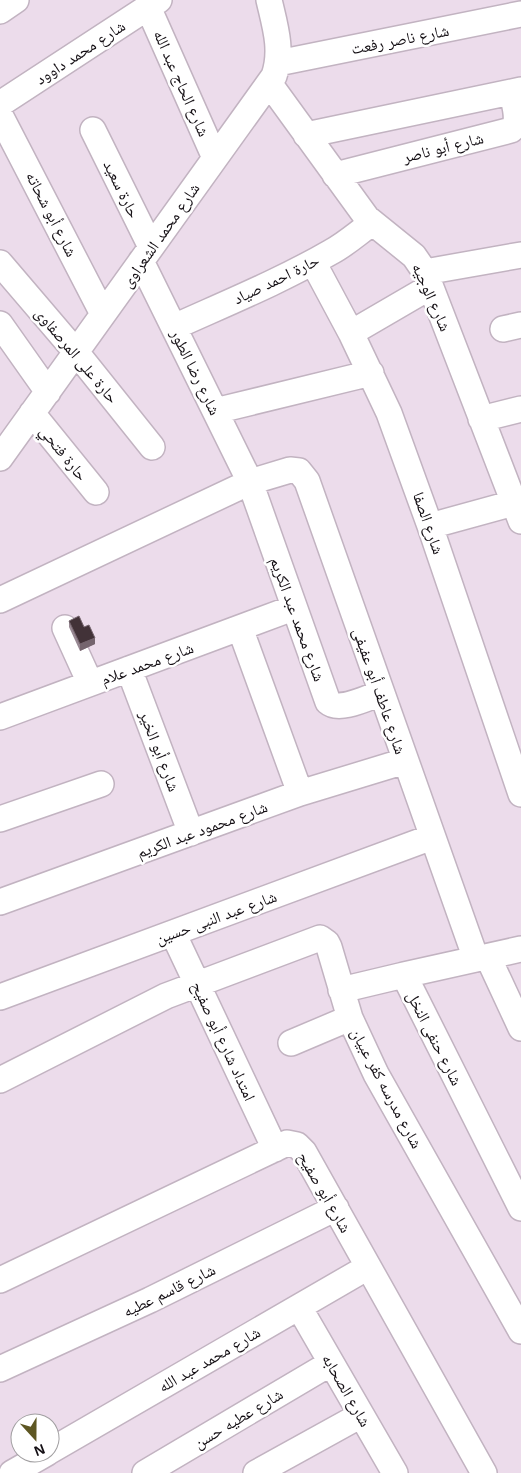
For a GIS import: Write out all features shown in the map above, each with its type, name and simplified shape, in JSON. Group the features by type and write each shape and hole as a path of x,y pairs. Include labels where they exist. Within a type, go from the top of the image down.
{"street":[{"path":"0,11 16,0"},
{"path":"270,0 279,51 274,73"},
{"name":"شارع محمد داوود","path":"0,104 154,4"},
{"name":"شارع الحاج عبد الله","path":"154,4 215,158"},
{"name":"شارع ناصر رفعت","path":"274,73 521,14"},
{"name":"شارع الوجيه","path":"274,73 306,135 367,218 414,256 427,280 481,419 519,508"},
{"name":"شارع محمد الشعراوى","path":"0,458 274,73"},
{"path":"306,135 517,91"},
{"name":"شارع أبو ناصر","path":"335,174 511,130 516,126 517,91"},
{"name":"شارع أبو شحاته","path":"0,115 103,314"},
{"name":"حارة سعيد","path":"93,130 146,254"},
{"name":"حارة احمد صياد","path":"174,326 276,281 313,262 333,251 372,223"},
{"name":"شارع رضا الطور","path":"146,254 174,326 250,482"},
{"path":"351,333 427,280 521,255"},
{"name":"شارع الصفا","path":"313,262 351,333 389,413 430,526 521,794"},
{"name":"حارة على المرصفاوى","path":"0,263 76,352 152,447"},
{"path":"3,334 48,392"},
{"path":"215,411 371,373"},
{"path":"481,419 521,409"},
{"name":"حارة فتحي","path":"32,413 96,492"},
{"name":"شارع عاطف أبو عفيفى","path":"0,600 250,482 290,470 299,471 307,481 432,837 482,958 519,1019"},
{"name":"شارع محمد عبد الكريم","path":"250,482 328,702 332,706 339,707 381,693"},
{"path":"430,526 519,508"},
{"name":"شارع محمد علام","path":"0,717 294,608"},
{"path":"65,628 90,684"},
{"path":"240,628 300,793"},
{"name":"شارع أبو الخير","path":"129,669 191,833"},
{"name":"شارع محمود عبد الكريم","path":"0,902 300,793 405,761"},
{"path":"0,819 101,784"},
{"name":"شارع عبد النبى حسين","path":"0,997 432,837"},
{"name":"امتداد شارع أبو صفيح","path":"173,933 275,1149"},
{"name":"شارع مدرسه كفر عبيان","path":"0,1080 166,996 320,938 329,947 350,1018 376,1074 521,1331"},
{"name":"شارع حنفى النخل","path":"521,949 404,976 521,1208"},
{"path":"342,990 404,976"},
{"path":"291,1043 350,1018"},
{"name":"شارع أبو صفيح","path":"0,1280 287,1143 297,1145 301,1148 336,1208 484,1473"},
{"name":"شارع قاسم عطيه","path":"0,1369 150,1300 336,1208"},
{"name":"شارع محمد عبد الله","path":"60,1445 368,1267"},
{"name":"شارع الصحابه","path":"299,1307 395,1473"},
{"name":"شارع عطيه حسن","path":"145,1473 331,1363"},
{"path":"256,1473 361,1415"},
{"name":"شارع محمد عبد الله","path":"12,1473 29,1463"}],"building":[{"path":"79,616 84,627 89,625 95,638 80,644 69,621"}]}
